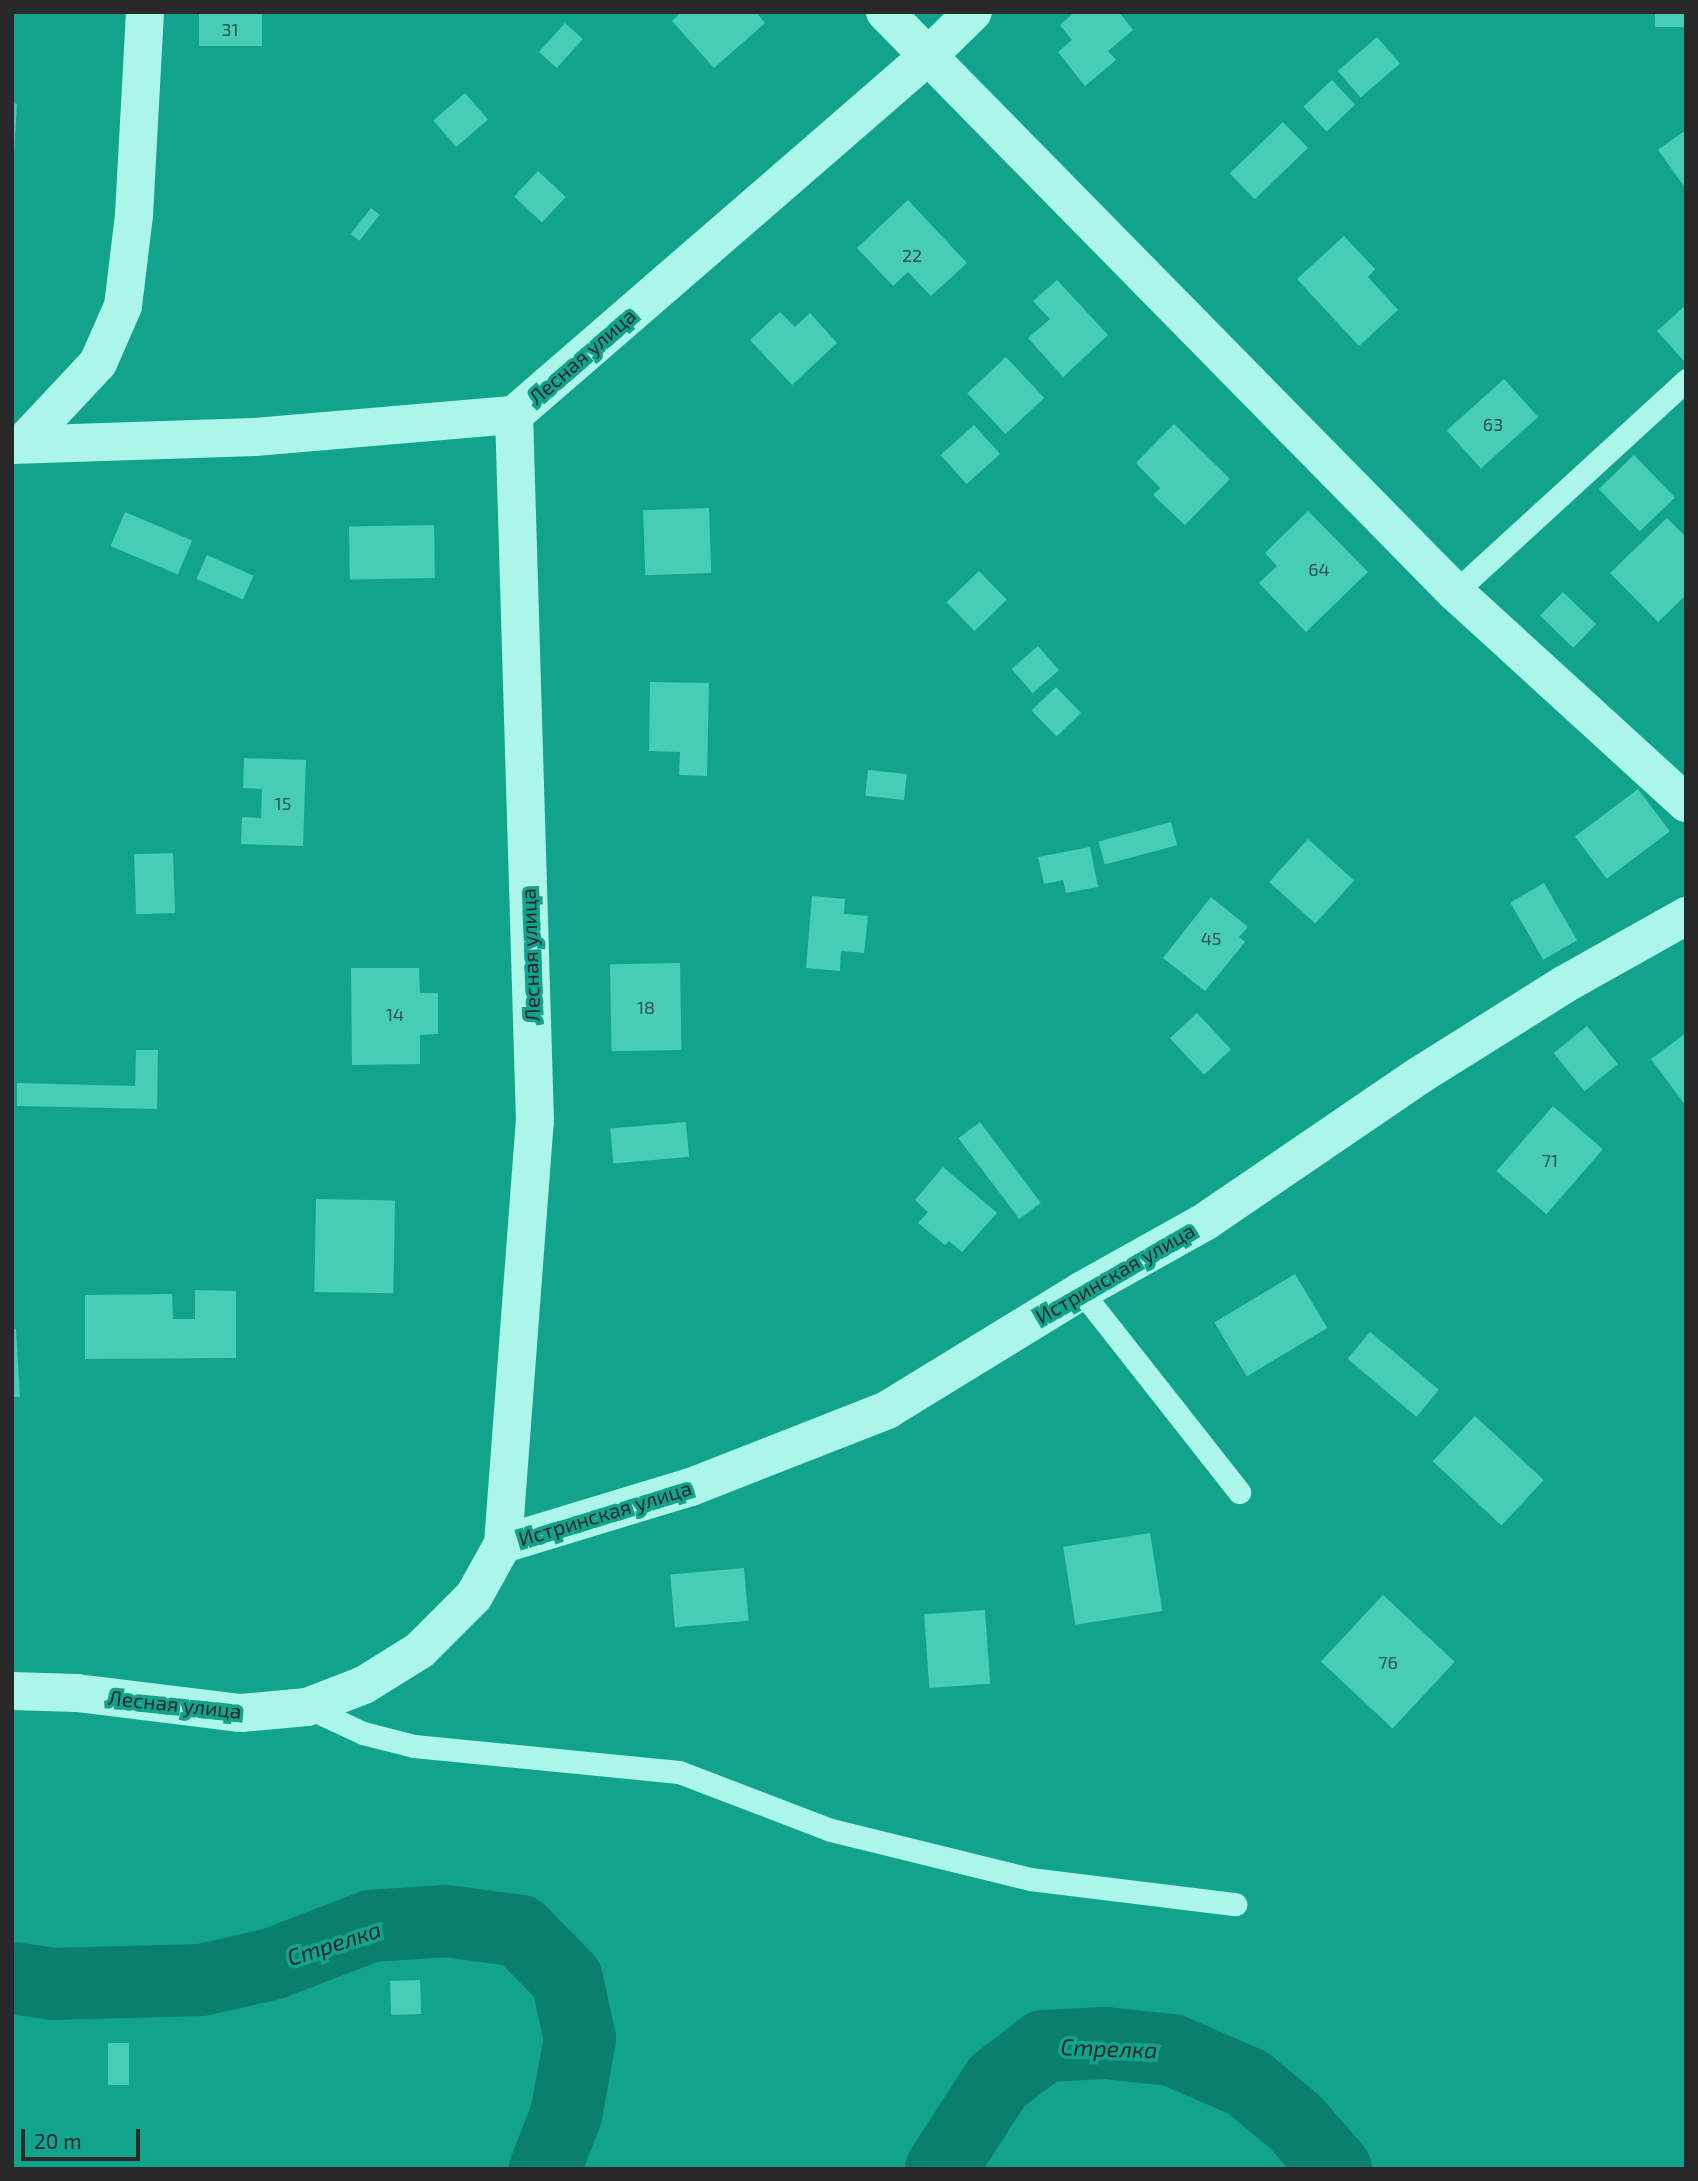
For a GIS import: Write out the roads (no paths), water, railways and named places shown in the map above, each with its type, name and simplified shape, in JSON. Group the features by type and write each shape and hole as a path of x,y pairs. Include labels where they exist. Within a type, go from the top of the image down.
{"street":[{"path":"18,444 97,363 124,306 134,215 145,12"},
{"path":"885,12 1455,592 1686,803"},
{"name":"Лесная улица","path":"12,1691 77,1693 241,1713 307,1707 364,1685 420,1650 474,1596 503,1544 535,1122 514,415 927,57 972,12"},
{"path":"18,444 255,438 514,415"},
{"name":"Истринская улица","path":"503,1544 691,1487 887,1410 1081,1291 1206,1222 1420,1075 1565,984 1686,916"}],"lane":[{"path":"1455,592 1686,380"},
{"path":"1081,1291 1239,1492"},
{"path":"307,1707 363,1733 414,1746 679,1772 831,1830 1030,1879 1235,1904"}],"waterway":[{"name":"Стрелка","path":"12,1978 54,1984 201,1980 272,1964 371,1926 446,1921 520,1931 567,1979 580,2039 566,2115 545,2169"},
{"name":"Стрелка","path":"941,2169 997,2082 1044,2046 1105,2043 1172,2050 1248,2083 1296,2123 1336,2169"}]}
